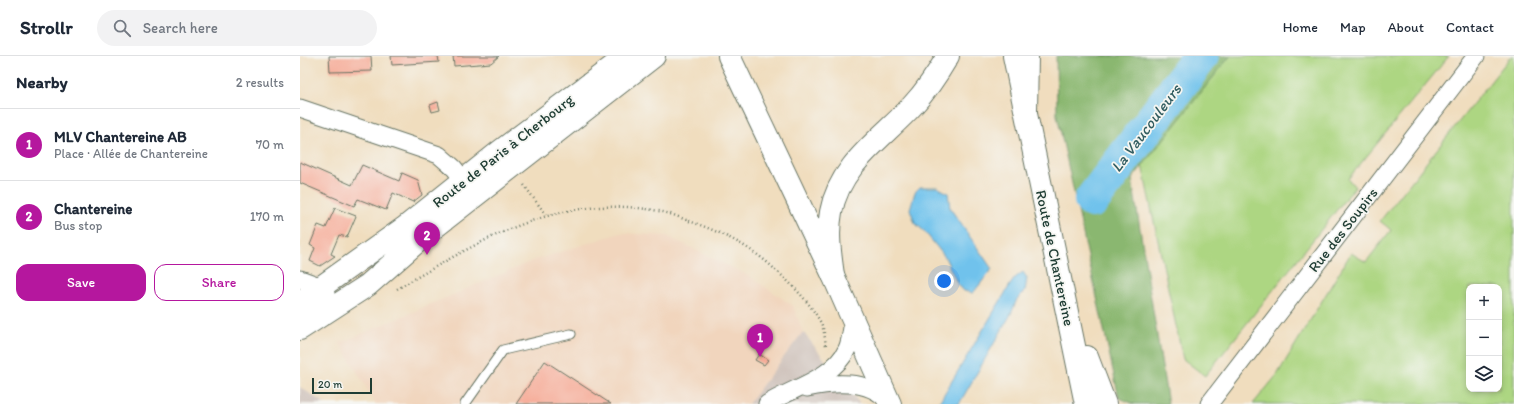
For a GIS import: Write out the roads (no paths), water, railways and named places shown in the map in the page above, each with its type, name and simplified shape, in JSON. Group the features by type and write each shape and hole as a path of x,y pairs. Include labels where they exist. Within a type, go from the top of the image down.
{"main road":[{"name":"Route de Paris à Cherbourg","path":"300,302 322,288 404,228 470,188 627,56"},
{"path":"300,329 368,285 426,234 470,188 654,56"},
{"path":"898,120 914,95 931,56"},
{"path":"833,275 830,255 829,224 835,198 850,168 924,92 948,56"},
{"path":"1014,56 1026,111"},
{"path":"1026,111 1027,56"},
{"path":"730,57 833,275 889,403"},
{"name":"Route de Chantereine","path":"1026,111 1086,404"},
{"path":"1063,296 1105,404"}],"street":[{"name":"Rue des Soupirs","path":"1209,404 1476,56"},
{"path":"300,108 439,155 446,160 470,188"},
{"path":"300,279 322,288 326,294 324,301 300,316"},
{"path":"767,404 781,395 815,379 833,367 847,349 853,322"},
{"path":"789,392 824,384 851,385 867,388 884,396 889,403"}],"lane":[{"path":"465,404 503,350 571,334"}],"water":[{"path":"920,187 937,187 948,193 950,208 992,269 973,293 964,291 957,283 945,257 925,232 915,223 910,209 915,192"},
{"path":"1023,272 1027,278 1025,291 1017,299 1011,314 959,404 938,404 1010,285 1015,278"}],"waterway":[{"name":"La Vaucouleurs","path":"1092,200 1201,56"}],"place":[{"name":"Chantereine","path":"427,255"},
{"name":"MLV Chantereine AB","path":"760,357"}]}
